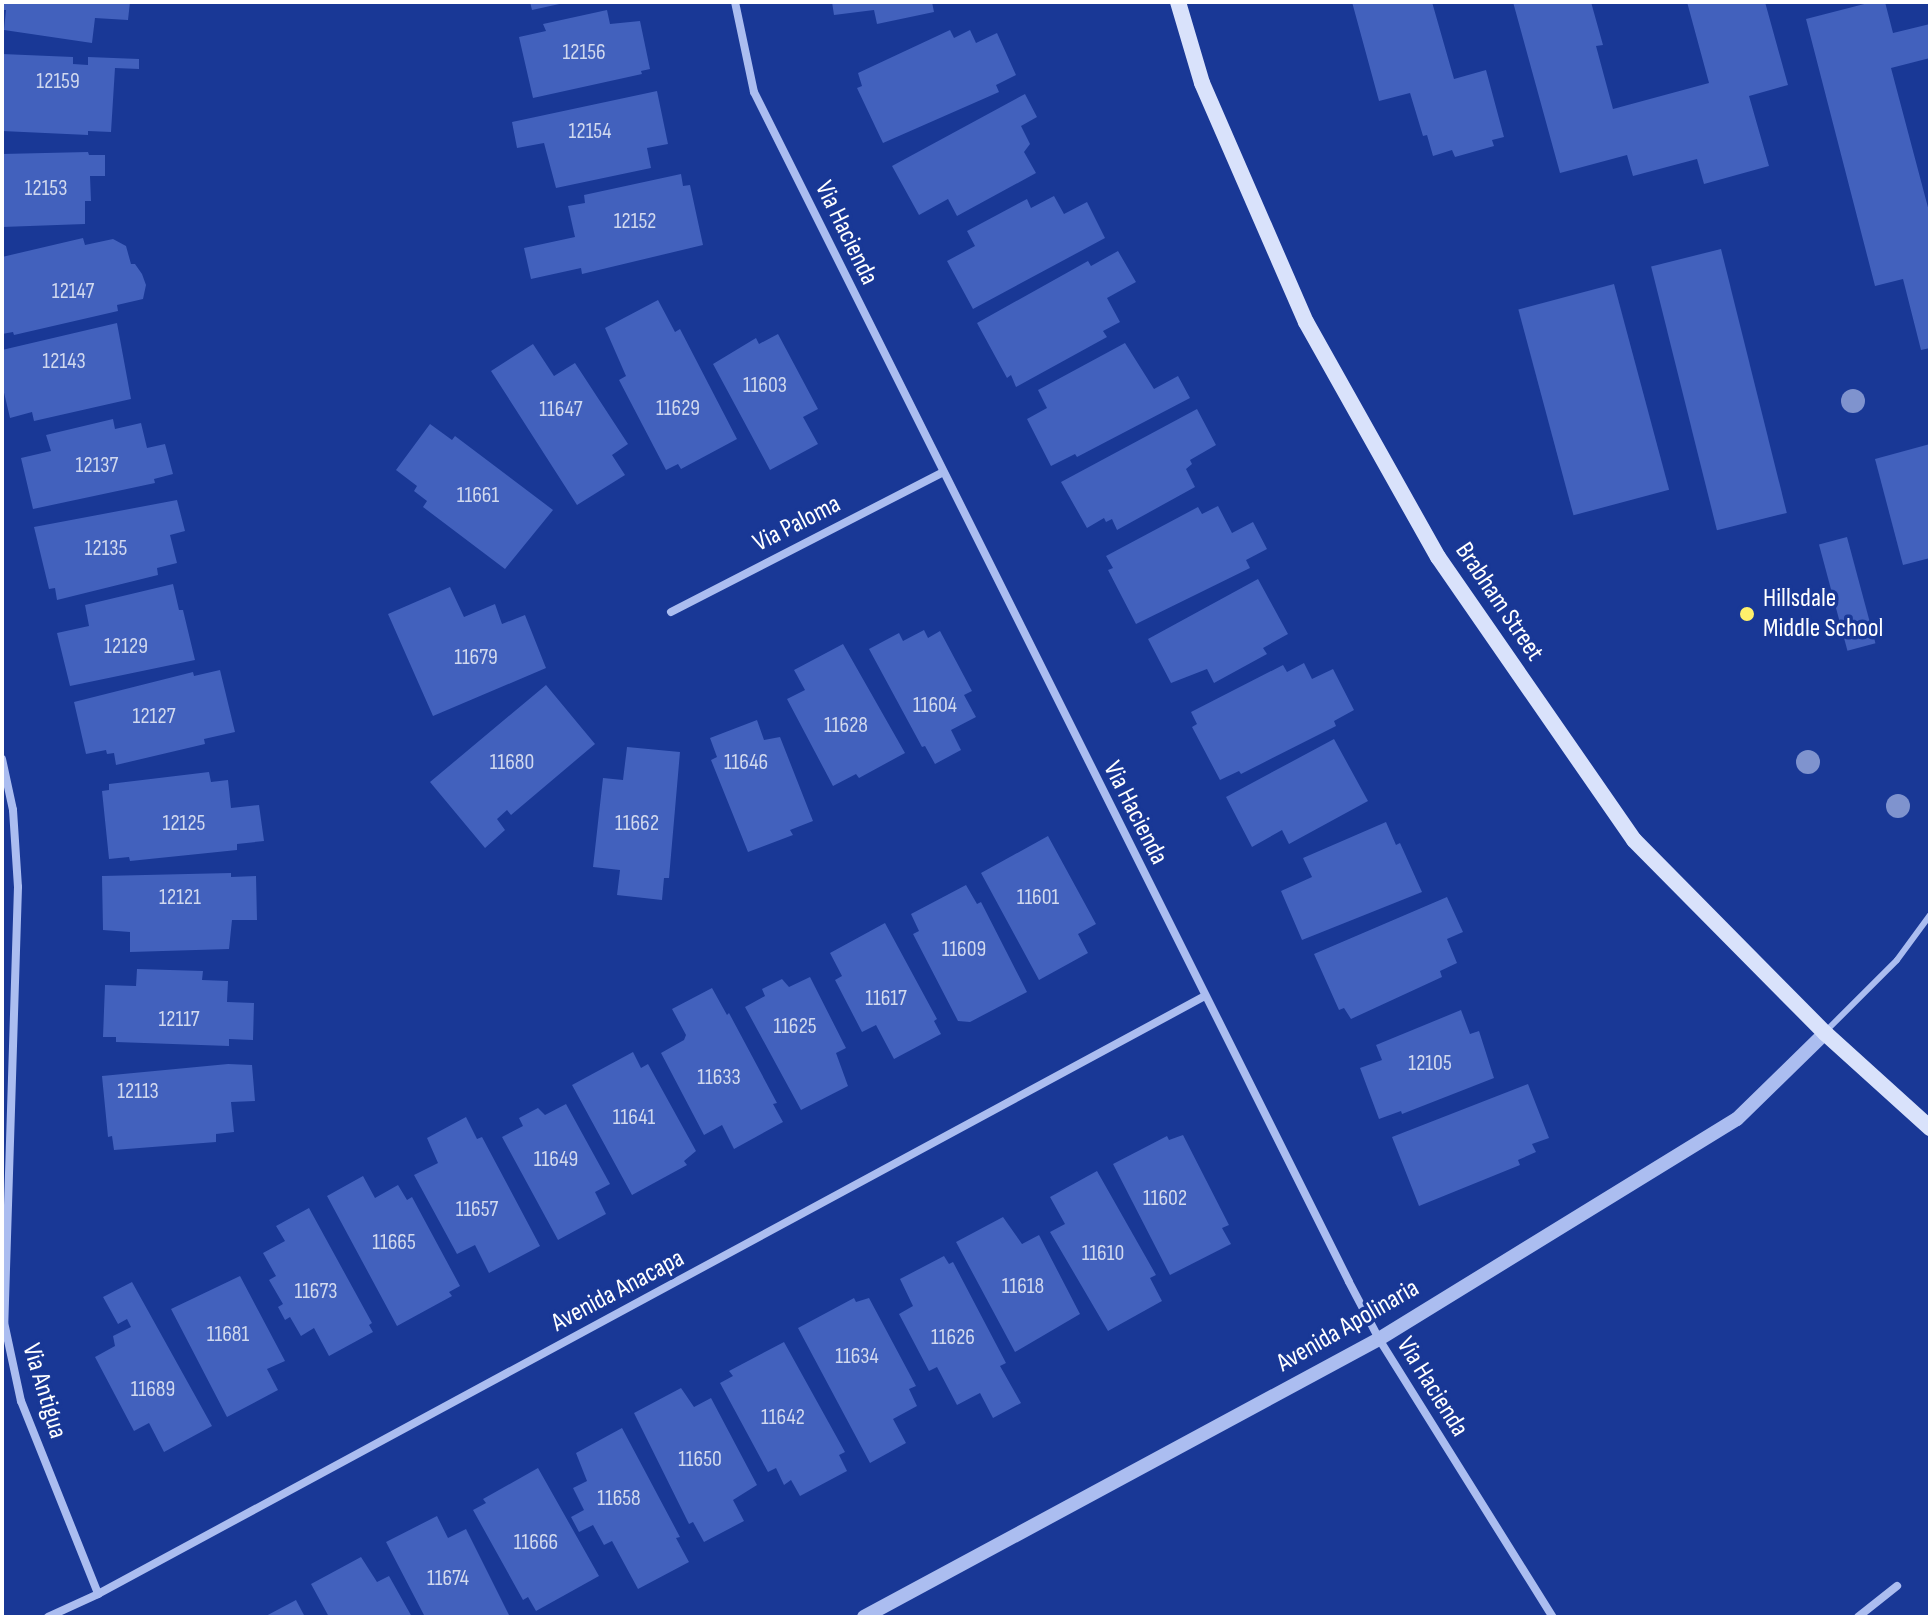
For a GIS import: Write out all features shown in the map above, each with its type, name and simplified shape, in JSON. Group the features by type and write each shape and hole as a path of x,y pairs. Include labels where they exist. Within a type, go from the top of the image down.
{"main road":[{"name":"Brabham Street","path":"1178,2 1202,83 1306,322 1438,557 1634,840 1825,1033 1930,1128"}],"street":[{"name":"Via Hacienda","path":"735,2 754,92 1205,996 1379,1339 1553,1617"},
{"name":"Via Paloma","path":"671,612 942,473"},
{"name":"Via Antigua","path":"2,759 13,810 18,887 4,1322 21,1401 98,1594"},
{"name":"Avenida Anacapa","path":"48,1617 98,1594 1205,996"},
{"name":"Avenida Apolinaria","path":"866,1617 1379,1339 1737,1119 1825,1033"},
{"path":"1858,1617 1897,1586"}],"lane":[{"path":"1825,1033 1897,960 1930,915"}],"building":[{"path":"2,2 130,2 128,20 95,18 92,43 4,30 6,10 2,10"},
{"path":"530,2 564,2 564,3 532,10"},
{"path":"832,2 932,2 934,12 877,24 874,10 834,15"},
{"path":"1352,2 1432,2 1454,79 1486,70 1504,137 1492,140 1494,146 1455,157 1452,150 1433,156 1427,135 1423,136 1410,93 1379,101"},
{"path":"1513,2 1591,2 1603,45 1596,46 1613,109 1709,83 1687,2 1765,2 1788,85 1749,96 1769,166 1704,184 1697,159 1633,176 1627,155 1560,173"},
{"path":"1872,2 1885,2 1893,33 1930,24 1930,58 1891,68 1930,215 1930,348 1921,350 1903,279 1875,286 1806,19"},
{"path":"607,10 610,24 640,21 650,69 641,71 642,74 533,98 519,37 546,31 543,24"},
{"path":"950,30 954,38 970,30 976,43 997,33 1016,75 996,85 999,92 883,143 857,88 862,86 858,73"},
{"path":"2,54 73,57 73,64 88,65 88,57 139,59 139,69 115,68 111,132 88,131 88,135 2,131"},
{"path":"657,91 668,144 647,148 651,168 556,188 544,143 517,148 512,122"},
{"path":"1025,94 1037,117 1021,126 1030,144 1024,152 1036,173 957,216 948,199 919,215 892,166"},
{"path":"88,152 89,155 105,155 105,176 90,176 91,201 85,201 85,224 2,227 2,154"},
{"path":"681,174 683,186 690,185 703,245 582,274 581,268 531,279 524,248 575,237 568,206 585,203 584,195"},
{"path":"1054,196 1064,214 1087,202 1105,238 973,309 947,261 975,246 967,231 1027,199 1031,208"},
{"path":"83,238 85,245 113,239 126,246 131,264 135,264 146,285 143,299 117,305 118,311 14,335 13,332 2,334 2,257"},
{"path":"1721,249 1787,513 1717,530 1651,266"},
{"path":"1118,251 1136,282 1107,298 1120,322 1103,331 1107,337 1016,387 1011,375 1007,378 977,323 1088,261 1091,266"},
{"path":"1614,284 1669,490 1574,515 1518,310"},
{"path":"658,300 675,332 680,329 737,439 681,469 678,464 666,470 619,380 626,376 605,328"},
{"path":"117,323 131,399 34,421 32,412 10,418 2,384 2,350"},
{"path":"778,334 818,409 803,417 818,444 770,470 713,364 756,338 759,344"},
{"path":"1125,343 1154,389 1178,376 1190,398 1077,457 1075,454 1051,466 1027,419 1047,408 1038,390"},
{"path":"533,344 554,376 575,363 628,444 612,455 625,475 577,505 491,371"},
{"path":"1197,409 1216,445 1190,460 1192,464 1186,469 1195,487 1117,530 1112,519 1106,522 1104,518 1087,528 1061,482"},
{"path":"113,419 115,429 141,423 147,448 165,444 173,474 154,479 155,483 33,509 21,458 51,451 46,435"},
{"path":"430,424 452,440 455,436 553,510 505,569 423,507 427,501 414,491 417,486 396,470"},
{"path":"1930,444 1930,558 1903,565 1875,459"},
{"path":"177,500 185,531 170,535 177,563 157,568 158,575 57,600 55,588 49,589 34,527"},
{"path":"1218,506 1232,533 1253,522 1267,549 1246,560 1250,568 1136,624 1108,570 1113,568 1106,556 1198,507 1202,514"},
{"path":"1847,537 1875,643 1847,651 1819,545"},
{"path":"1258,579 1288,634 1263,648 1267,654 1214,683 1207,669 1171,683 1148,639"},
{"path":"173,584 195,660 70,686 57,633 89,626 85,605"},
{"path":"450,587 464,617 495,604 502,624 525,615 546,668 433,716 388,614"},
{"path":"924,630 928,638 940,631 972,691 964,695 976,717 951,730 961,750 935,764 925,746 922,747 869,649 899,633 903,641"},
{"path":"843,644 905,753 859,778 856,774 833,786 787,699 805,690 794,670"},
{"path":"1304,663 1312,679 1333,669 1354,710 1334,721 1336,726 1241,774 1239,771 1220,780 1192,727 1197,724 1191,712 1283,665 1287,672"},
{"path":"220,670 235,732 204,739 205,744 116,765 114,753 107,754 106,750 86,754 74,702 193,672 194,676"},
{"path":"546,685 595,744 511,815 507,810 497,819 505,830 485,848 430,782"},
{"path":"757,720 764,740 780,737 813,821 790,830 793,835 748,852 711,760 717,757 710,738"},
{"path":"1334,739 1368,801 1289,844 1282,830 1252,847 1226,797"},
{"path":"627,747 680,752 669,878 664,878 662,900 617,895 620,870 593,867 603,778 623,780"},
{"path":"209,772 211,782 228,780 231,808 259,805 264,841 237,844 237,850 130,861 129,857 109,859 102,791 109,790 109,784"},
{"path":"1386,822 1396,845 1400,843 1422,892 1302,940 1281,891 1312,877 1303,858"},
{"path":"1048,836 1096,924 1078,934 1088,953 1039,980 981,873"},
{"path":"231,873 231,877 256,876 257,920 232,920 229,949 130,952 130,932 103,930 102,876"},
{"path":"966,885 977,904 981,902 1027,992 970,1022 958,1021 913,934 919,931 911,914"},
{"path":"1447,897 1463,932 1447,939 1457,963 1440,971 1442,977 1351,1019 1344,1008 1339,1010 1314,954"},
{"path":"885,923 937,1019 934,1021 941,1034 894,1059 876,1025 862,1032 835,980 842,976 830,953"},
{"path":"137,969 203,971 202,980 228,981 227,1002 254,1003 253,1040 229,1039 229,1046 116,1042 116,1037 103,1037 105,985 136,986"},
{"path":"810,977 846,1048 836,1053 848,1086 801,1110 745,1007 765,996 762,989 782,979 789,987"},
{"path":"712,988 727,1015 729,1013 777,1103 773,1104 783,1122 734,1149 722,1125 704,1135 661,1053 684,1040 686,1035 672,1009"},
{"path":"1461,1010 1470,1034 1479,1031 1494,1078 1402,1114 1401,1111 1379,1119 1360,1068 1382,1060 1376,1045"},
{"path":"633,1052 641,1068 648,1064 696,1151 684,1161 687,1165 632,1195 572,1085"},
{"path":"228,1064 252,1065 255,1101 231,1102 234,1132 216,1134 216,1142 114,1150 112,1136 108,1137 102,1076"},
{"path":"1528,1084 1549,1138 1532,1144 1536,1152 1518,1160 1520,1165 1419,1206 1392,1137"},
{"path":"566,1104 610,1184 595,1192 606,1214 558,1240 502,1137 523,1126 519,1118 538,1108 545,1115"},
{"path":"466,1117 477,1139 482,1137 540,1246 489,1273 475,1245 457,1254 414,1175 438,1163 427,1138"},
{"path":"1183,1135 1229,1225 1222,1228 1231,1244 1170,1275 1113,1164 1167,1136 1169,1140"},
{"path":"1097,1171 1156,1275 1150,1278 1162,1301 1108,1331 1050,1232 1065,1224 1050,1197"},
{"path":"363,1176 375,1198 398,1185 407,1200 412,1197 460,1286 449,1292 452,1296 397,1326 327,1196"},
{"path":"309,1208 372,1323 369,1325 373,1332 329,1356 314,1328 301,1336 290,1317 285,1320 278,1307 283,1304 269,1280 276,1276 263,1253 285,1241 276,1226"},
{"path":"1003,1217 1022,1244 1039,1235 1080,1314 1015,1352 956,1242"},
{"path":"944,1256 949,1264 953,1262 1006,1363 1000,1366 1021,1403 993,1418 980,1393 957,1405 937,1367 929,1371 899,1314 913,1306 900,1279"},
{"path":"240,1276 285,1361 267,1369 278,1390 227,1417 171,1309"},
{"path":"132,1282 212,1426 164,1452 149,1423 134,1431 95,1357 115,1346 113,1336 131,1327 127,1319 118,1324 103,1297"},
{"path":"854,1298 856,1302 869,1298 916,1386 909,1389 917,1406 893,1419 906,1443 870,1463 798,1328"},
{"path":"784,1342 845,1452 839,1455 847,1471 800,1496 791,1480 784,1485 776,1468 768,1472 720,1383 733,1376 729,1371"},
{"path":"681,1388 694,1407 711,1398 757,1485 733,1500 744,1521 704,1542 693,1522 689,1524 634,1413"},
{"path":"622,1428 680,1537 676,1538 689,1562 638,1589 612,1541 604,1545 593,1525 579,1532 571,1517 584,1510 573,1488 587,1481 576,1453"},
{"path":"538,1468 599,1576 536,1611 528,1597 523,1600 473,1510 486,1503 483,1499"},
{"path":"437,1516 448,1538 466,1529 510,1617 425,1617 386,1542"},
{"path":"361,1557 377,1582 389,1576 412,1617 329,1617 311,1584"},
{"path":"296,1600 305,1617 264,1617"}],"place":[{"name":"Hillsdale Middle School","path":"1747,614"}]}
